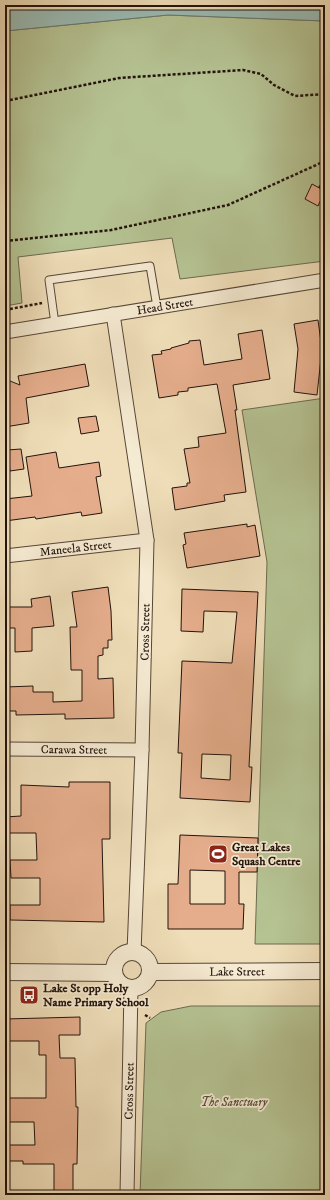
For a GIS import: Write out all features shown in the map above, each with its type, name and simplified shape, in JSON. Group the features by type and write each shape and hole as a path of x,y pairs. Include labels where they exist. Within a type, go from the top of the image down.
{"street":[{"name":"Head Street","path":"5,332 325,280"},
{"name":"Cross Street","path":"113,314 147,540 142,750 134,952"},
{"name":"Maneela Street","path":"5,556 147,540"},
{"name":"Carawa Street","path":"5,749 142,750"},
{"path":"134,952 148,961 150,972 146,982 131,988 120,983 114,973 116,962 119,958 123,954 134,952"},
{"name":"Lake Street","path":"150,972 325,971"},
{"path":"5,972 114,973"},
{"name":"Cross Street","path":"127,1195 131,988"}],"lane":[{"path":"55,324 49,280 150,266 157,307"}],"path":[{"path":"5,101 119,78 243,70 261,74 274,85 296,96 325,94"},
{"path":"5,241 111,230 228,205 325,161"},
{"path":"319,188 325,180"},
{"path":"5,310 52,302"},
{"path":"79,998 84,1003"},
{"path":"145,1015 150,1018"}],"green space":[{"path":"168,15 325,21 325,261 180,279 172,238 18,257 22,303 5,306 5,31"},
{"path":"325,398 325,944 255,944 267,562 242,410"},
{"name":"The Sanctuary","path":"191,1006 325,1006 325,1195 140,1195 146,1023 161,1012"}],"water":[{"path":"5,5 325,5 325,21 168,15 5,31"}],"building":[{"path":"312,184 325,191 318,206 305,199"},
{"path":"318,320 322,349 317,395 294,392 298,349 294,324"},
{"path":"262,330 270,379 233,385 246,492 224,495 225,501 175,510 172,488 187,486 187,483 190,483 184,449 199,447 198,437 226,433 217,384 188,388 188,391 178,392 178,395 159,398 152,355 162,354 161,351 189,343 189,341 200,340 204,365 242,359 238,334"},
{"path":"85,364 89,386 26,398 29,423 5,427 5,379 20,385 18,376"},
{"path":"96,416 99,431 81,434 78,418"},
{"path":"21,449 24,469 10,471 7,450"},
{"path":"56,452 59,468 99,462 101,476 96,477 102,513 82,516 81,512 36,519 35,517 5,521 5,499 32,496 26,457"},
{"path":"247,524 247,527 255,525 260,556 187,568 183,545 186,544 184,533"},
{"path":"108,587 112,640 108,640 108,648 103,648 103,655 98,656 98,679 113,678 114,718 65,719 65,714 16,715 16,711 5,711 5,687 33,686 33,692 53,692 53,702 82,701 82,670 71,670 70,627 77,627 72,592"},
{"path":"182,589 258,592 249,767 252,767 250,802 180,798 182,753 178,753 182,661 232,663 237,612 204,611 203,632 181,631","holes":["202,754 231,755 230,780 201,778"]},
{"path":"50,596 54,626 32,628 32,651 15,652 15,628 5,628 5,607 32,607 31,599"},
{"path":"69,782 110,782 110,839 102,839 104,922 10,920 10,905 40,905 40,878 11,878 10,860 37,860 36,833 5,833 5,817 21,816 21,785 69,787"},
{"path":"180,835 258,838 257,872 239,872 239,904 244,904 243,929 168,929 168,884 178,884","holes":["190,870 225,871 225,904 190,904"]},
{"path":"80,1017 80,1035 59,1035 60,1058 75,1058 76,1107 78,1107 77,1164 73,1164 73,1195 54,1195 54,1164 23,1164 23,1161 5,1161 5,1145 35,1145 34,1122 5,1122 5,1098 46,1098 46,1055 39,1055 39,1041 5,1041 5,1019"}],"place":[{"name":"Great Lakes Squash Centre","path":"218,854"},
{"name":"Lake St opp Holy Name Primary School","path":"29,995"}]}
